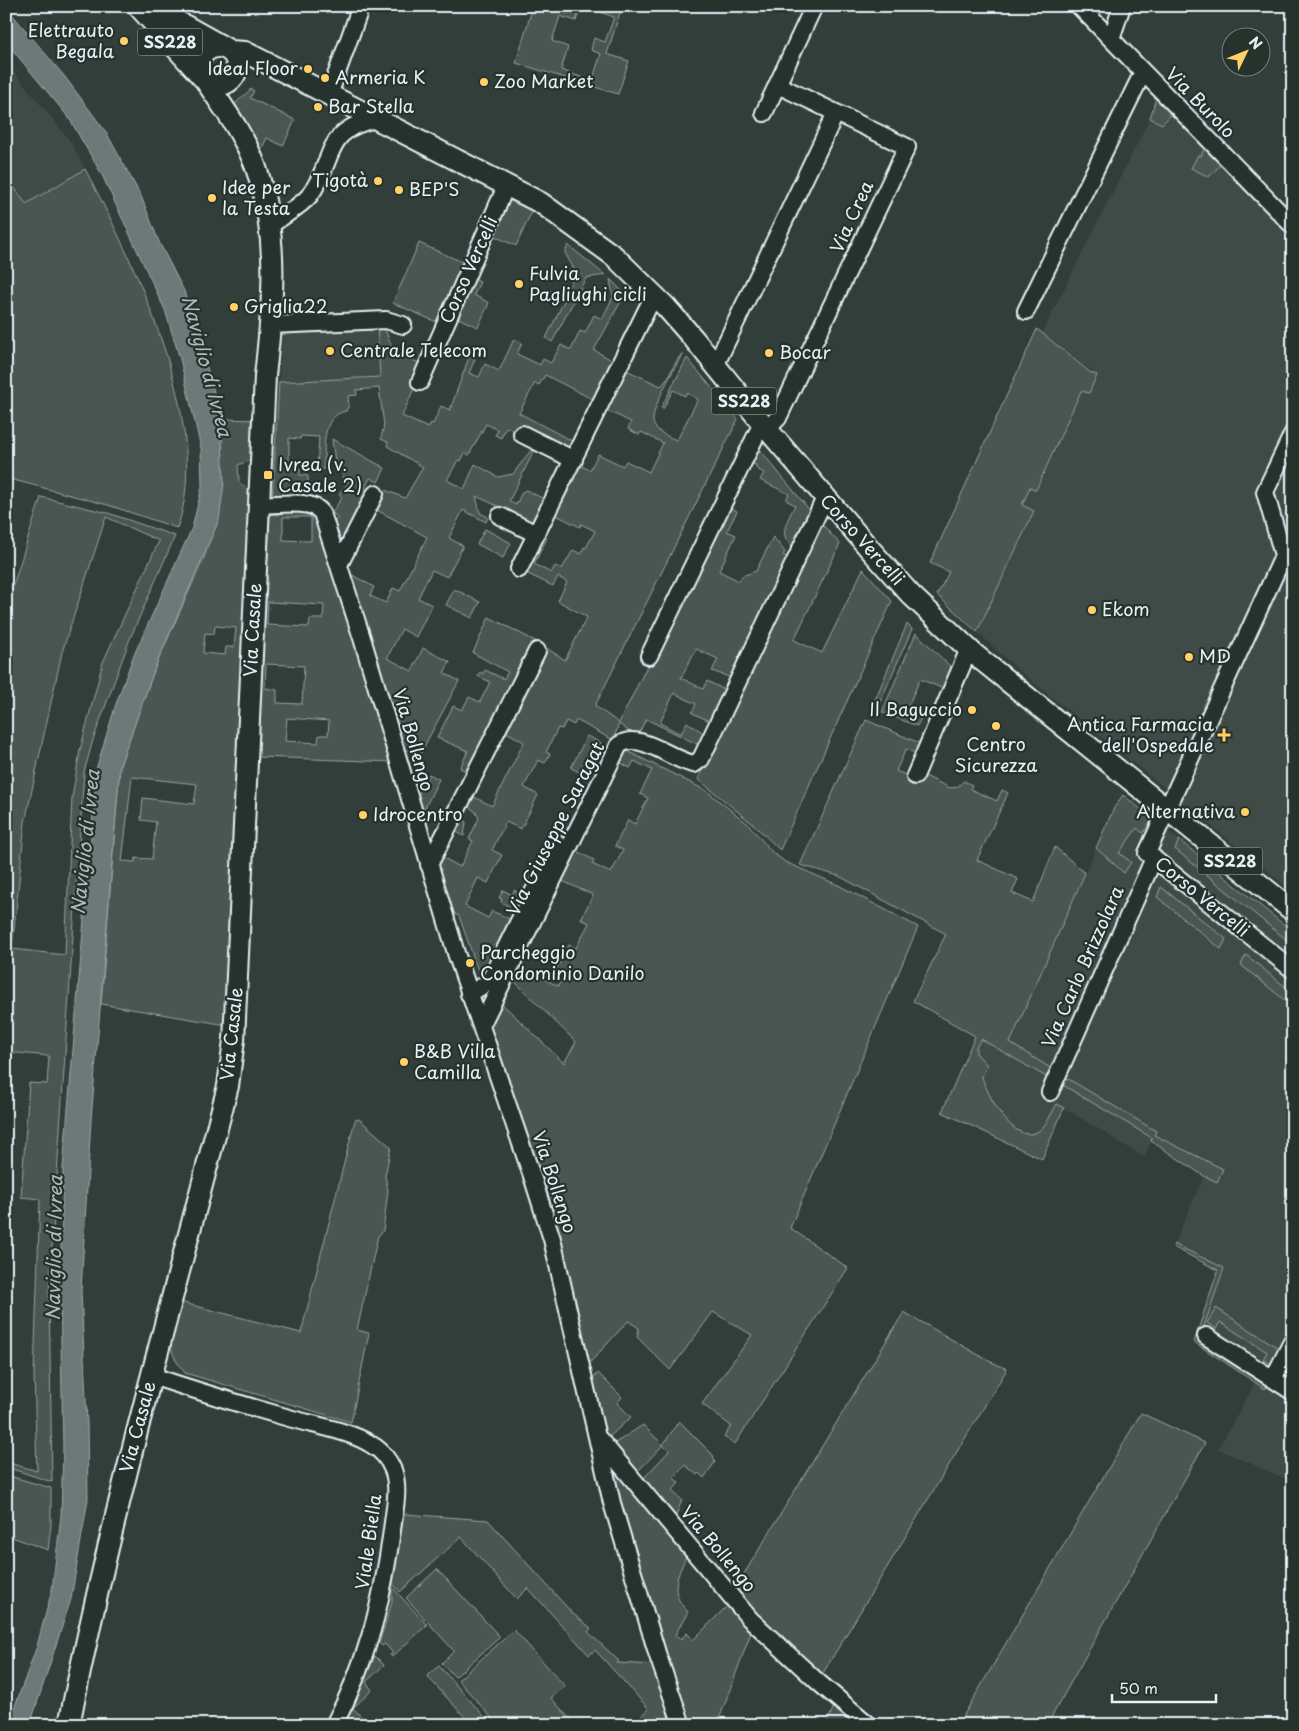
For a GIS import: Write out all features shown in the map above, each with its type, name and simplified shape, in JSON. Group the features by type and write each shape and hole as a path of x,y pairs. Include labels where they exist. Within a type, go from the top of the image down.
{"main road":[{"name":"SS228","path":"138,6 204,79"},
{"name":"Corso Vercelli","path":"150,6 228,50 245,52 507,184 548,207 614,256 654,295 825,498 911,595 970,650 1293,911"},
{"path":"232,79 238,63 228,50 213,48 203,54 199,65 204,79 216,85 232,79 250,68 270,66"},
{"name":"Via Casale","path":"69,1725 92,1607 134,1436 152,1376 228,1086 234,1040 265,376 271,325 273,284 270,226 255,164 230,118 204,79"},
{"name":"Via Casale","path":"230,118 232,79"}],"street":[{"path":"329,95 361,6"},
{"path":"764,113 814,6"},
{"name":"Via Burolo","path":"1079,6 1293,226"},
{"path":"1111,39 1122,6"},
{"path":"1026,311 1143,72"},
{"name":"Via Crea","path":"764,426 778,418 907,147 778,84"},
{"path":"270,226 310,194 342,132 358,122 376,118"},
{"path":"715,366 832,121"},
{"name":"Corso Vercelli","path":"420,382 507,184"},
{"path":"519,569 527,535 574,460 654,295"},
{"path":"271,325 386,320 403,326"},
{"path":"649,656 764,426"},
{"path":"1167,810 1281,562 1283,555 1280,541 1265,492 1293,433"},
{"path":"522,434 574,460"},
{"path":"339,566 368,517 375,494"},
{"name":"Via Giuseppe Saragat","path":"481,1026 619,745 623,742 638,741 685,763 694,764 701,759 825,498"},
{"name":"Via Bollengo","path":"259,505 310,505 319,508 322,513 469,994 552,1239 599,1439 750,1619 797,1663 869,1725"},
{"path":"500,516 527,535"},
{"path":"915,776 970,650"},
{"path":"429,865 537,651"},
{"path":"469,994 489,982 606,744"},
{"name":"Corso Vercelli","path":"1167,810 1148,853 1293,970"},
{"name":"Via Carlo Brizzolara","path":"1050,1092 1154,858"},
{"path":"1206,1336 1293,1392"},
{"path":"1273,1379 1293,1340"},
{"name":"Viale Biella","path":"152,1376 372,1444 386,1458 394,1472 396,1488 395,1509 379,1612 361,1668 334,1725"},
{"path":"599,1439 612,1503 637,1589 682,1725"}],"shaded area":[{"path":"533,6 581,6 576,21 560,16 552,41 568,47 561,70 592,81 601,54 591,50 594,38 605,42 614,17 584,6 622,6 607,54 629,61 618,94 516,63"},
{"path":"6,7 65,77 106,132 141,196 159,242 184,291 213,388 222,438 224,483 219,520 156,665 120,765 91,1120 81,1290 87,1422 88,1499 71,1599 30,1725 8,1725 37,1646 52,1590 61,1516 63,1448 60,1289 63,1168 97,766 133,657 192,528 202,487 201,448 180,359 165,310 102,175 69,118 6,42"},
{"path":"6,62 71,142 85,169 26,204 6,176"},
{"path":"251,89 254,91 250,98 295,120 283,146 267,138 260,152 235,104"},
{"path":"1156,98 1293,233 1293,892 1016,668 977,632 1034,511 1022,505 1030,487 1037,490 1082,390 1097,375 1042,333 1150,118"},
{"path":"1156,98 1169,109 1169,117 1162,124 1150,118"},
{"path":"1204,149 1221,164 1209,177 1191,168 1198,155 1201,156"},
{"path":"85,169 125,249 145,295 163,344 177,394 185,442 186,488 177,528 108,505 6,478 6,176 26,204"},
{"path":"504,198 532,211 516,246 488,233"},
{"path":"419,243 467,264 441,324 393,303"},
{"path":"568,245 605,275 586,278 552,342 546,338 565,299 546,290 563,294 571,283 574,269 565,253"},
{"path":"469,277 480,282 474,295 489,303 478,327 451,315"},
{"path":"610,279 625,294 594,350 615,362 596,401 545,375 539,385 535,383 519,413 574,442 568,455 506,427 501,438 495,435 498,430 486,424 469,455 465,453 461,461 458,460 447,480 464,489 475,464 498,477 513,474 531,450 534,451 509,501 516,505 522,492 526,490 548,501 536,524 476,496 480,513 488,517 486,522 463,510 449,538 463,546 447,577 432,570 418,598 432,605 416,637 402,629 387,658 412,671 423,648 450,662 444,673 459,681 419,756 399,746 345,571 374,587 370,596 386,603 393,588 400,591 427,537 373,508 380,493 385,490 405,498 423,467 387,446 388,442 381,439 384,425 379,388 356,390 357,395 348,396 349,405 346,411 332,419 328,426 324,469 317,468 319,437 301,436 300,439 289,438 289,468 300,469 300,475 308,476 308,485 293,484 294,496 272,503 279,382 380,377 377,324 383,323 396,352 424,365 402,416 428,428 431,423 433,424 441,406 450,410 469,357 475,359 469,373 479,377 485,364 499,371 514,339 522,343 517,354 540,365 543,359 551,363 561,345 571,350 580,331 585,333 594,315 602,319 613,297"},
{"path":"377,324 380,377 279,382 282,328"},
{"path":"1037,329 1091,373 1097,375 1089,393 1081,391 1036,490 1030,487 1022,505 1034,511 977,632 937,595 949,572 930,563"},
{"path":"683,353 658,401 653,419 656,428 677,440 698,399 687,393 685,396 673,390 663,409 661,408 687,358 738,419 595,706 619,723 726,506 737,511 727,531 736,535 719,571 739,581 742,576 756,571 773,537 785,552 783,555 791,559 735,679 712,671 718,659 696,649 681,678 703,689 707,681 729,692 714,723 692,713 696,704 674,693 660,723 681,734 687,722 708,736 703,747 646,719 637,737 619,724 613,740 576,720 574,725 566,721 562,729 558,728 546,752 550,754 545,763 538,760 524,787 538,795 521,829 506,822 492,850 502,855 488,883 478,878 465,906 488,918 492,911 514,921 481,979 459,916 448,911 432,865 457,815 466,822 464,836 453,830 440,856 460,867 473,841 469,839 479,818 475,811 463,803 468,794 492,806 524,742 501,729 543,646 565,660 587,617 558,601 567,582 558,577 553,586 524,572 543,536 547,538 534,564 551,573 555,566 562,569 573,550 581,554 595,531 581,524 580,527 554,514 579,465 590,470 598,454 623,466 626,461 649,472 663,443 641,432 639,435 628,429 631,422 606,410 626,370 661,386"},
{"path":"218,420 257,420 257,449 251,460 238,465 239,481 253,496 227,1025 101,1004 120,765 156,665 206,553 222,438","holes":["215,626 236,628 234,647 226,647 225,655 203,653 205,633 214,634","132,777 197,784 194,804 143,798 141,820 156,822 152,859 136,858 135,862 122,861"]},
{"path":"332,439 385,468 378,482 370,478 365,488 372,492 340,556 331,527 338,517 332,513 342,497 339,494 349,482 342,478 344,473 338,470 340,465 335,462"},
{"path":"756,445 811,512 796,548 786,539 785,534 785,528 795,505 786,500 789,494 760,480 764,473 757,469 755,464 751,465 748,471 744,469"},
{"path":"41,497 108,513 175,536 129,641 93,740 84,772 49,1293 52,1482 6,1467 6,1462 37,1471 34,1375 40,1199 21,1197 29,1083 47,1084 49,1056 6,1052 6,608","holes":["106,517 159,541 103,662 80,750 72,798 65,955 12,949 25,822 62,652"]},
{"path":"279,510 314,511 395,762 258,757 270,514 278,515","holes":["283,517 311,517 311,541 283,540","268,602 324,605 323,619 310,619 309,627 267,625","266,664 304,666 302,704 277,703 277,690 265,688","287,718 329,721 328,735 319,735 318,743 285,741"]},
{"path":"818,520 840,544 794,640 822,653 863,569 892,601 780,850 754,825 698,779"},
{"path":"485,529 511,543 503,558 477,544"},
{"path":"454,589 480,602 472,618 446,605"},
{"path":"489,617 537,642 472,774 460,768 468,751 437,738 453,706 462,710 469,697 480,702 490,682 478,676 480,672 483,674 485,670 504,679 508,672 473,653"},
{"path":"907,624 912,629 877,709 872,707"},
{"path":"916,633 955,671 946,690 920,679 906,711 921,718 917,726 882,712"},
{"path":"866,720 924,745 919,755 906,749 896,771 918,780 921,774 950,788 957,787 964,781 972,785 970,789 997,801 1002,790 1008,793 977,860 1018,879 1012,893 1033,902 1055,847 1085,873 1010,1043 1052,1069 1048,1078 981,1039 976,1047 976,1053 987,1065 982,1077 989,1095 1010,1125 1028,1134 1037,1132 1046,1124 1057,1104 1064,1108 1042,1159 942,1112 975,1036 913,1001 946,934 839,876 800,865"},
{"path":"587,736 601,743 585,775 571,768"},
{"path":"623,749 707,791 748,824 772,852 785,862 838,885 918,927 790,1228 848,1268 735,1444 724,1437 731,1426 702,1404 752,1335 713,1312 670,1370 637,1337 639,1328 628,1321 586,1367 484,1025 496,998 564,1063 576,1042 510,977 516,965 558,986 564,975 556,970 569,945 576,948 589,923 581,919 593,895 558,879 572,849 594,860 592,864 611,873 623,850 615,846 628,820 635,824 648,798 640,794 652,770 634,761 630,768 617,761"},
{"path":"429,774 439,779 419,820 414,803"},
{"path":"1123,795 1293,932 1293,1482 1218,1449 1255,1383 1265,1389 1200,1338 1224,1268 1174,1244 1204,1176 1152,1141 1144,1157 1064,1108 1042,1159 942,1112 975,1036 1006,1053 1114,808"},
{"path":"1123,795 1153,819 1143,833 1137,828 1119,853 1131,862 1124,873 1096,848 1114,808"},
{"path":"1179,840 1293,932 1293,945 1175,849"},
{"path":"1161,887 1226,939 1221,949 1157,897"},
{"path":"503,890 512,895 514,890 526,897 519,912 501,902 502,899 499,898"},
{"path":"1246,955 1293,993 1293,1007 1241,965"},
{"path":"1065,1077 1156,1131 1154,1135 1223,1169 1217,1182 1204,1176 1151,1141 1152,1138 1061,1084"},
{"path":"359,1119 391,1147 385,1176 388,1190 383,1231 378,1236 357,1330 369,1333 351,1422 185,1373 173,1355 171,1347 172,1332 180,1302 301,1333 355,1120"},
{"path":"1174,1244 1224,1268 1200,1338 1269,1383 1265,1389 1194,1342 1218,1270 1173,1247"},
{"path":"1216,1308 1280,1349 1272,1365 1263,1359 1267,1352 1220,1322 1216,1329 1207,1323"},
{"path":"904,1312 989,1361 1007,1369 820,1678 733,1592"},
{"path":"598,1373 622,1397 617,1403 631,1417 607,1439 590,1380"},
{"path":"1141,1413 1205,1443 1047,1725 958,1725"},
{"path":"679,1421 713,1455 715,1462 704,1478 685,1465 674,1478 679,1483 672,1491 682,1500 676,1515 671,1517 642,1480 669,1451 663,1445"},
{"path":"643,1425 663,1445 636,1473 612,1445"},
{"path":"609,1457 688,1552 678,1576 676,1590 678,1597 688,1612 675,1635 681,1639 687,1633 693,1640 731,1602 753,1627 717,1725 685,1725 613,1490"},
{"path":"6,1475 51,1488 51,1525 48,1550 6,1535"},
{"path":"404,1514 488,1520 573,1614 591,1628 588,1632 619,1661 617,1663 657,1665 669,1698 665,1703 670,1725 632,1725 649,1709 595,1650 589,1655 528,1588 517,1599 461,1537 400,1592 393,1584"},
{"path":"437,1569 500,1637 455,1677 442,1663 454,1651 406,1598"},
{"path":"392,1587 427,1625 392,1657 390,1655 393,1653 385,1644 382,1646 379,1643 392,1602"},
{"path":"514,1630 565,1686 551,1698 572,1721 567,1725 498,1725 458,1680"},
{"path":"375,1656 384,1665 366,1682 372,1690 353,1708 368,1724 344,1725"},
{"path":"439,1666 492,1725 472,1725 427,1676"},
{"path":"835,1704 860,1725 826,1725"}],"place":[{"name":"Elettrauto Begala","path":"124,41"},
{"name":"Ideal Floor","path":"308,69"},
{"name":"Armeria K","path":"325,78"},
{"name":"Zoo Market","path":"484,82"},
{"name":"Bar Stella","path":"318,107"},
{"name":"Tigotà","path":"378,181"},
{"name":"BEP'S","path":"399,190"},
{"name":"Idee per la Testa","path":"212,198"},
{"name":"Fulvia Pagliughi cicli","path":"519,284"},
{"name":"Griglia22","path":"234,307"},
{"name":"Centrale Telecom","path":"330,351"},
{"name":"Bocar","path":"769,353"},
{"name":"Ivrea (v. Casale 2)","path":"268,475"},
{"name":"Ekom","path":"1092,610"},
{"name":"MD","path":"1189,657"},
{"name":"Il Baguccio","path":"972,710"},
{"name":"Centro Sicurezza","path":"996,726"},
{"name":"Antica Farmacia dell'Ospedale","path":"1224,735"},
{"name":"Alternativa","path":"1245,812"},
{"name":"Idrocentro","path":"363,815"},
{"name":"Parcheggio Condominio Danilo","path":"470,963"},
{"name":"B&B Villa Camilla","path":"404,1062"}],"water label":[{"name":"Naviglio di Ivrea","path":"207,366"},
{"name":"Naviglio di Ivrea","path":"85,842"},
{"name":"Naviglio di Ivrea","path":"54,1248"}]}
